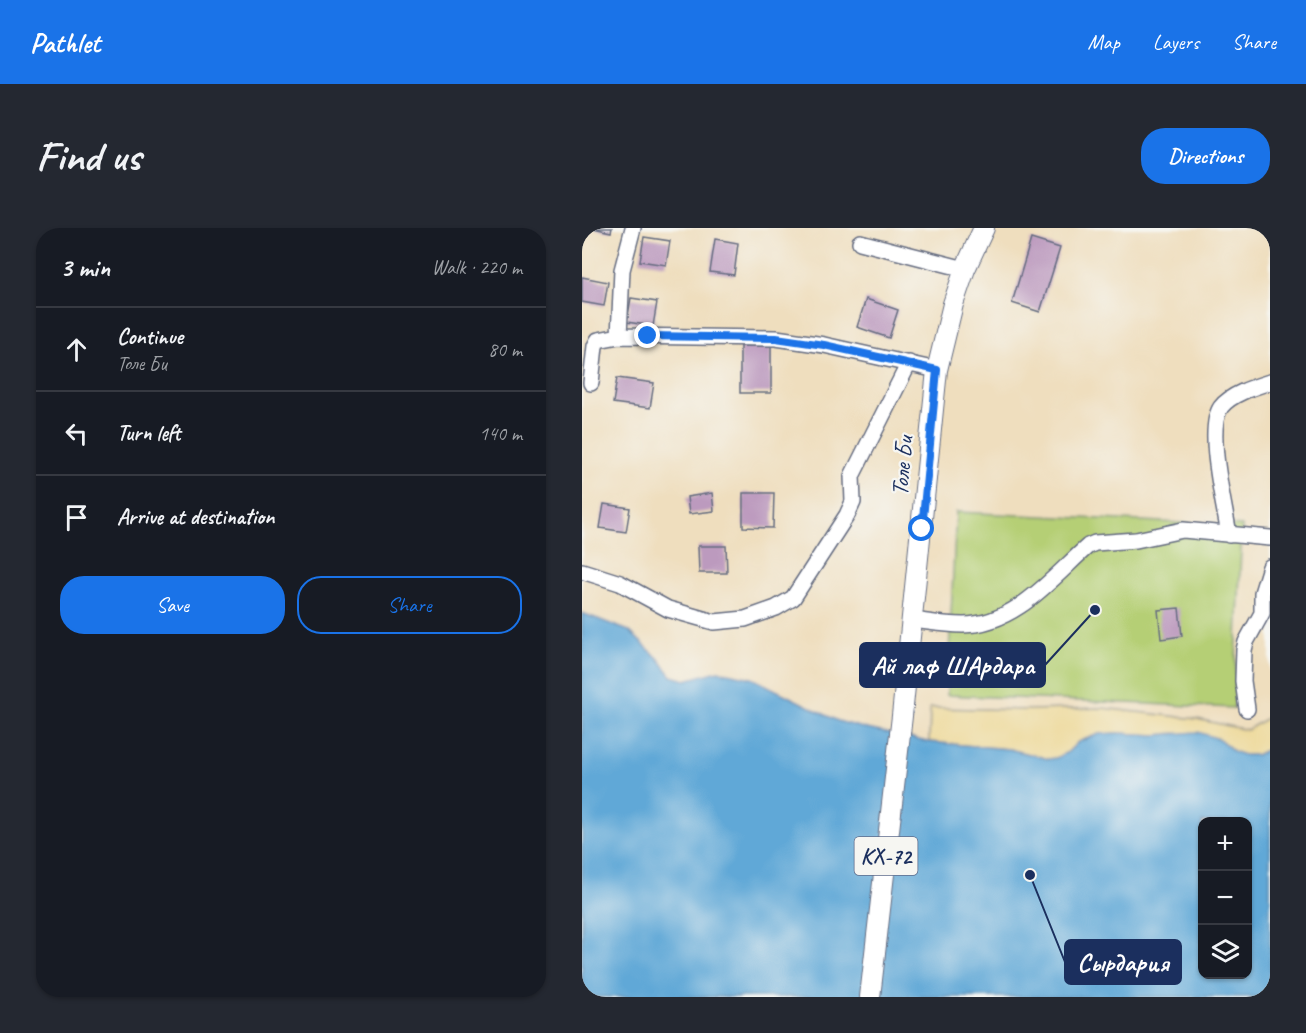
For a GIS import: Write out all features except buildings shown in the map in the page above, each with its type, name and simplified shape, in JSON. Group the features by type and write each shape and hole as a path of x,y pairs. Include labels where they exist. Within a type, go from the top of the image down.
{"main road":[{"name":"Толе Би","path":"870,997 902,716 937,370 953,304 965,269 984,228"}],"street":[{"path":"619,336 622,270 633,228"},
{"path":"860,242 965,269"},
{"path":"591,383 595,346 598,340 619,336 776,338 824,345 937,370"},
{"path":"582,571 620,583 668,609 714,622 745,619 776,608 793,598 847,515 853,502 852,476 909,363"},
{"path":"1229,535 1214,442 1218,413 1229,399 1270,382"},
{"path":"912,620 962,625 976,624 1002,616 1018,609 1088,546 1095,543 1136,540 1183,530 1270,538"},
{"path":"1247,709 1243,681 1244,650 1262,613 1262,593 1270,567"}],"green space":[{"path":"956,512 1242,526 1234,708 947,695"}],"sand":[{"path":"930,708 1030,710 1102,708 1197,719 1247,730 1270,716 1270,748 1256,755 1244,755 1212,737 1173,733 1156,735 1118,733 1099,734 1078,742 1068,752 1056,758 1049,759 1009,749 929,742"}],"water":[{"path":"582,613 629,631 658,658 672,676 686,680 718,671 752,678 838,721 928,742 1009,749 1049,759 1068,752 1078,742 1099,734 1118,733 1156,735 1198,732 1219,739 1235,752 1244,755 1256,755 1270,748 1270,997 582,997"}],"place":[{"name":"Ай лаф ШАрдара","path":"1095,610"},
{"name":"Сырдария","path":"1030,875"}],"route":[{"path":"648,336 776,338 824,345 937,370 922,529"}]}
